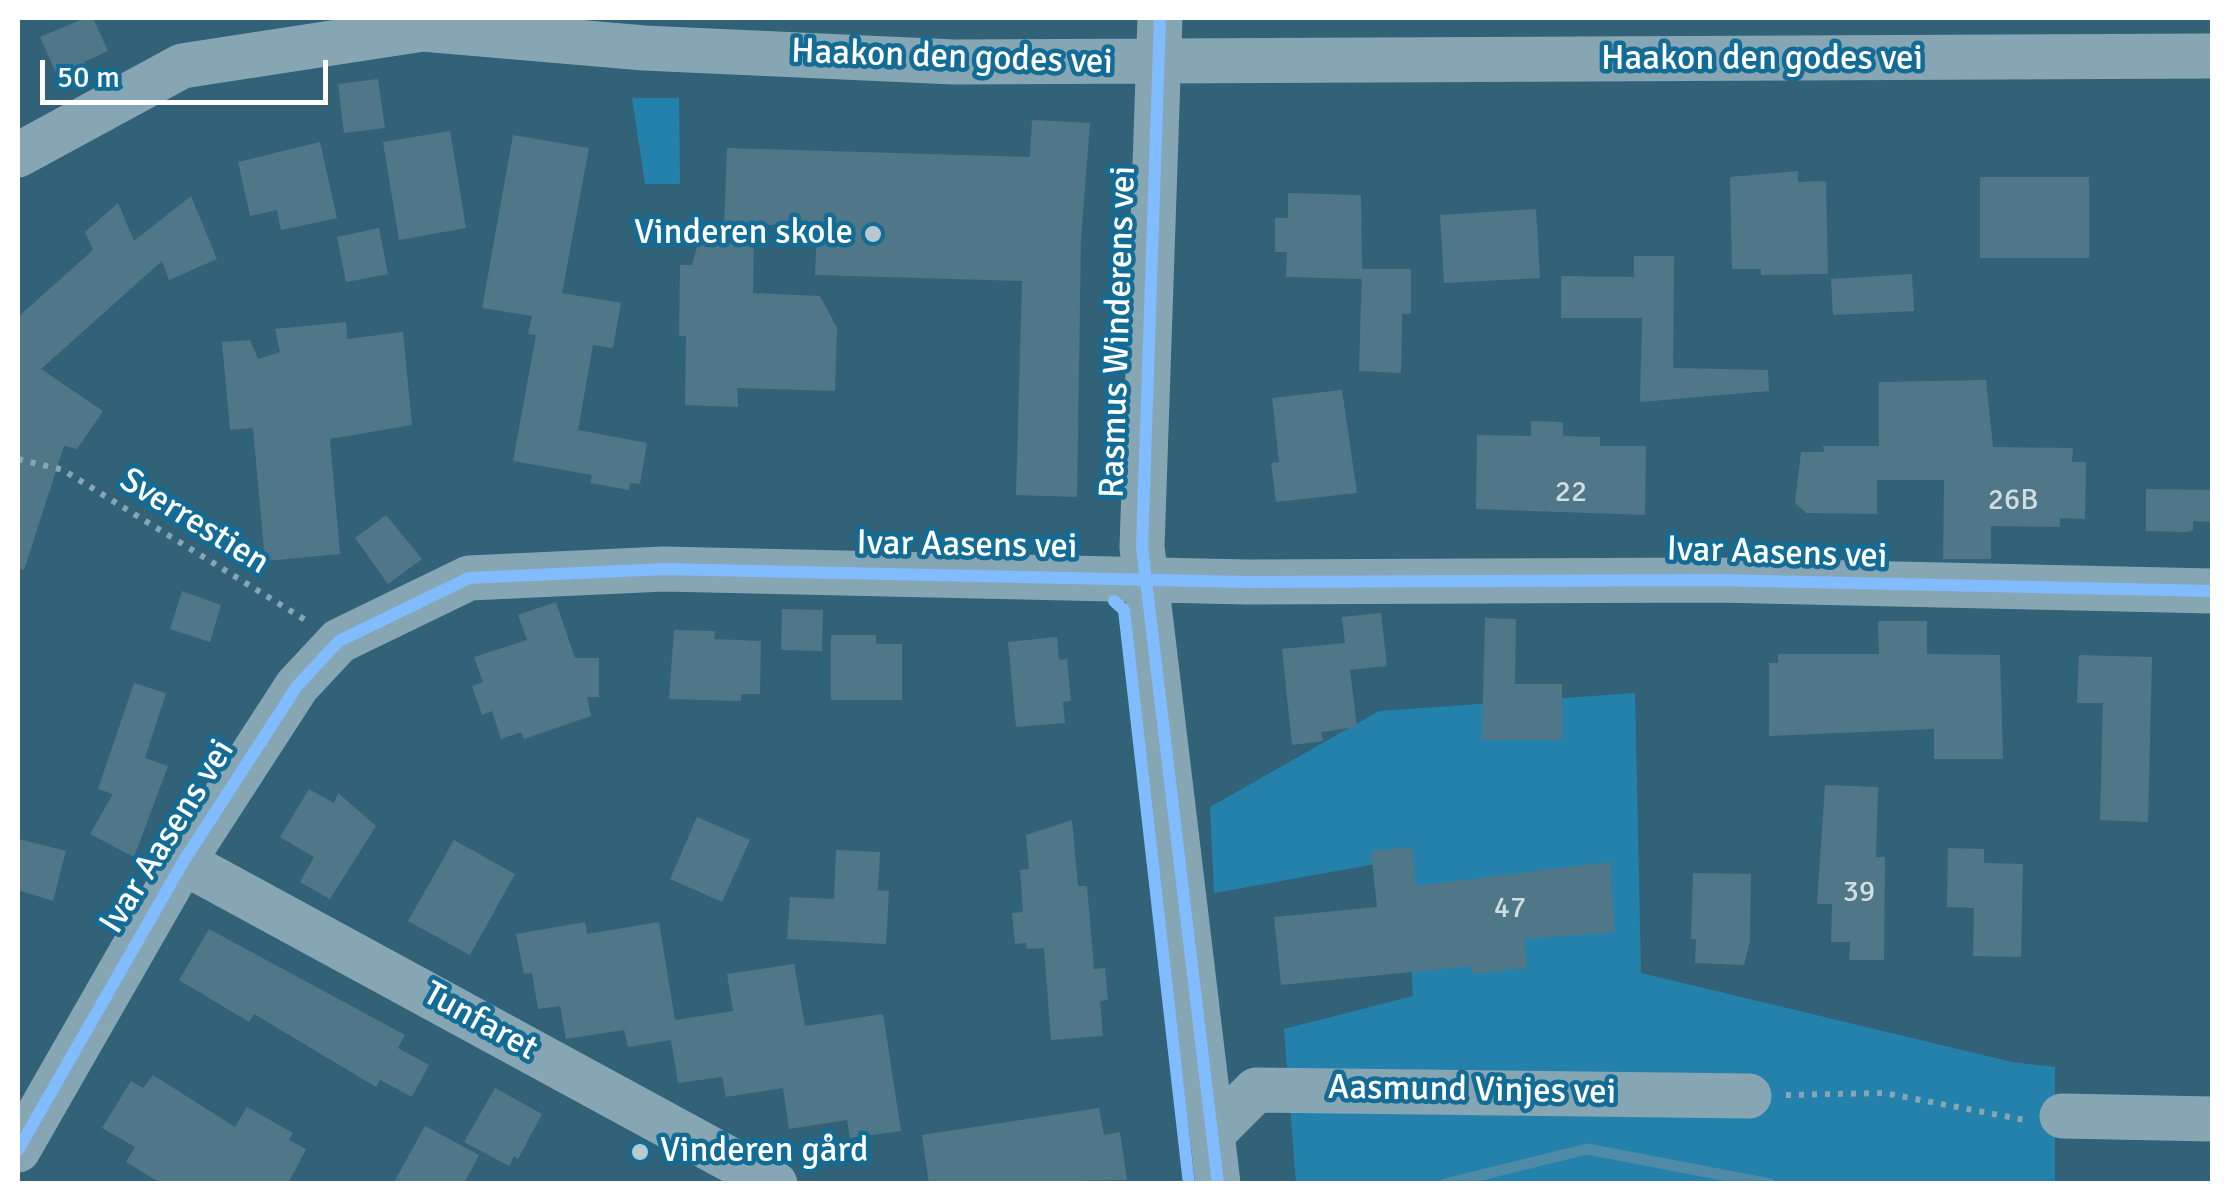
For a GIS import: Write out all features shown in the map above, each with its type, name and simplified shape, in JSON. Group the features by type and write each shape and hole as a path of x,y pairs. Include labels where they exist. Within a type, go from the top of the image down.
{"street":[{"name":"Rasmus Winderens vei","path":"1160,18 1142,547 1218,1184"},
{"name":"Haakon den godes vei","path":"18,155 182,66 423,30 644,48 877,58 1159,62 2212,56"},
{"name":"Ivar Aasens vei","path":"18,1150 183,862 297,686 339,641 469,578 664,569 1146,579 1716,580 2212,591"},
{"name":"Tunfaret","path":"183,862 776,1184"},
{"name":"Aasmund Vinjes vei","path":"1213,1133 1256,1090 1750,1096"},
{"path":"2062,1116 2212,1119"}],"path":[{"path":"1750,1096 1884,1093 2019,1120 2062,1116"}],"shaded area":[{"path":"632,98 679,98 680,184 645,184"},
{"path":"1635,693 1641,973 2012,1062 2055,1067 2055,1183 1296,1183 1284,1029 1413,996 1404,859 1214,893 1210,807 1379,711"}],"building":[{"path":"93,18 108,51 84,62 91,79 64,91 40,37"},
{"path":"378,79 385,128 344,133 338,84"},
{"path":"1032,120 1090,123 1081,239 1077,497 1016,495 1022,281 815,275 817,225 754,225 753,293 820,296 837,328 835,391 737,388 738,407 685,405 686,336 679,336 680,265 692,265 700,235 724,227 727,148 1030,157"},
{"path":"450,131 466,228 399,240 383,142"},
{"path":"513,135 589,148 562,293 621,303 613,348 593,345 578,430 647,443 640,484 630,483 629,490 590,483 592,475 513,461 536,335 528,334 532,316 482,308"},
{"path":"320,142 337,218 281,230 277,210 250,216 238,162"},
{"path":"1798,171 1798,182 1826,181 1828,274 1761,275 1761,269 1732,269 1730,177"},
{"path":"1980,177 2089,177 2089,258 1980,258"},
{"path":"1288,193 1361,195 1362,279 1286,277 1287,252 1275,252 1275,218 1288,218"},
{"path":"191,196 217,259 169,280 162,261 41,369 103,411 77,449 64,446 24,570 18,569 18,317 93,250 85,232 118,203 134,241"},
{"path":"1536,209 1540,278 1444,283 1440,215"},
{"path":"379,228 388,274 346,282 337,237"},
{"path":"1634,256 1674,256 1673,368 1768,370 1769,391 1640,402 1642,318 1561,318 1561,276 1634,277"},
{"path":"1362,269 1411,269 1411,314 1402,314 1401,373 1359,371"},
{"path":"1912,274 1914,311 1833,315 1831,279"},
{"path":"346,322 347,339 403,332 412,425 330,439 340,554 265,561 253,428 230,430 222,342 250,340 258,359 280,352 275,329"},
{"path":"1986,380 1993,447 2073,448 2072,462 2086,462 2085,519 2060,518 2060,527 1991,526 1991,559 1943,559 1944,480 1877,480 1877,514 1806,513 1795,503 1801,452 1824,452 1823,446 1879,446 1879,382"},
{"path":"1342,390 1357,493 1276,502 1271,463 1279,462 1272,398"},
{"path":"1531,421 1563,422 1563,436 1600,437 1600,446 1646,446 1645,515 1476,509 1477,435 1531,436"},
{"path":"2146,489 2212,490 2212,522 2193,521 2193,530 2187,532 2146,531"},
{"path":"386,515 422,559 388,584 355,538"},
{"path":"182,591 221,605 210,642 170,629"},
{"path":"556,602 575,658 599,658 599,697 587,697 591,716 524,739 521,732 501,739 492,711 482,715 472,686 483,682 474,657 527,640 518,615"},
{"path":"782,609 823,610 822,651 781,650"},
{"path":"1381,613 1387,666 1350,670 1357,727 1321,732 1323,741 1292,745 1282,649 1345,643 1342,617"},
{"path":"1485,618 1516,619 1515,684 1562,684 1562,740 1482,740"},
{"path":"1878,621 1927,621 1927,654 2000,655 2003,759 1934,759 1934,729 1769,736 1769,663 1778,663 1778,654 1879,654"},
{"path":"674,630 715,631 714,639 761,641 760,694 741,694 741,701 669,699"},
{"path":"831,635 876,635 876,644 902,644 902,700 831,700"},
{"path":"1057,637 1059,660 1067,659 1071,701 1063,702 1065,723 1016,727 1008,642"},
{"path":"2079,655 2152,657 2148,822 2100,820 2103,703 2077,703"},
{"path":"134,683 166,693 145,758 168,766 134,857 90,834 113,794 98,789"},
{"path":"1825,785 1878,787 1876,857 1885,857 1884,960 1849,960 1850,942 1831,942 1832,904 1817,904"},
{"path":"309,789 334,803 338,793 376,826 330,899 300,882 314,857 280,837"},
{"path":"697,817 750,840 722,902 670,879"},
{"path":"1072,820 1078,886 1087,886 1094,969 1105,968 1108,1000 1100,1001 1103,1036 1051,1040 1044,948 1027,949 1026,943 1015,944 1012,913 1023,912 1020,870 1029,869 1026,835"},
{"path":"18,839 66,851 53,901 18,890"},
{"path":"454,840 515,874 470,955 408,921"},
{"path":"1412,847 1416,886 1610,862 1615,932 1524,939 1527,968 1472,974 1472,966 1281,985 1274,917 1377,907 1371,851"},
{"path":"1948,848 1984,849 1984,863 2023,864 2021,957 1973,956 1974,908 1947,907"},
{"path":"836,850 880,852 878,890 889,891 886,944 787,939 790,897 834,899"},
{"path":"1693,873 1751,874 1750,941 1744,965 1695,963 1696,939 1691,939"},
{"path":"585,922 587,934 659,922 675,1020 733,1011 727,974 794,964 805,1026 883,1014 901,1131 850,1138 847,1120 789,1129 783,1088 726,1097 722,1077 678,1083 671,1040 628,1047 624,1030 566,1039 560,1006 538,1009 532,973 524,974 516,934"},
{"path":"209,929 405,1035 398,1048 429,1065 412,1097 380,1080 376,1087 254,1014 249,1022 179,980"},
{"path":"153,1075 235,1127 247,1107 293,1133 289,1140 306,1149 288,1184 162,1184 126,1162 135,1147 102,1128 131,1081 143,1088"},
{"path":"495,1088 542,1114 518,1159 514,1156 509,1166 464,1142"},
{"path":"1099,1108 1104,1135 1120,1132 1127,1180 929,1184 922,1135"},
{"path":"425,1126 479,1155 464,1184 393,1184"}],"waterway":[{"path":"1445,1184 1587,1149 1770,1184"}],"cycle path":[{"path":"1160,18 1142,547 1218,1184"},
{"path":"18,1150 183,862 297,686 339,641 469,578 664,569 1247,582 1716,580 2212,591"},
{"path":"1114,601 1124,610 1189,1184"}],"place":[{"name":"Vinderen skole","path":"873,234"},
{"name":"Vinderen gård","path":"640,1152"}]}
